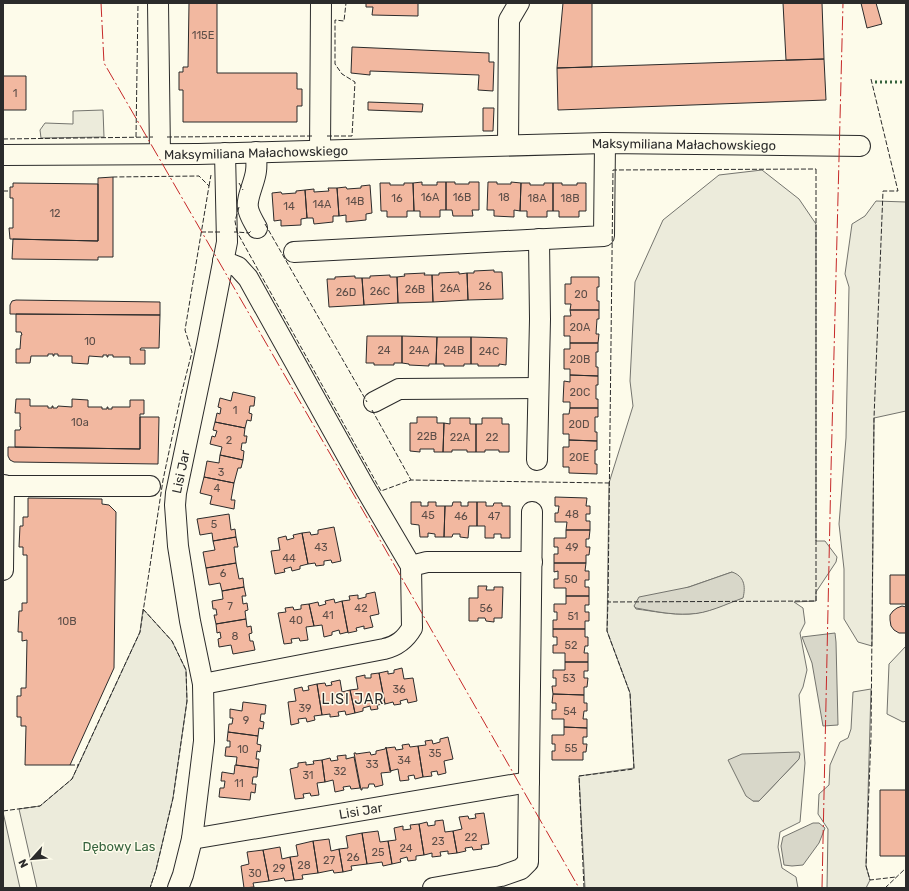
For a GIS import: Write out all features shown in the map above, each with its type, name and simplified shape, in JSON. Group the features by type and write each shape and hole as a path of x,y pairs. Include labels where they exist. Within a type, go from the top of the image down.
{"street":[{"path":"158,3 160,154"},
{"path":"320,150 321,3"},
{"path":"508,145 509,20 519,3"},
{"path":"294,252 604,236 605,143"},
{"name":"Maksymiliana Małachowskiego","path":"3,155 225,153 605,143 860,146"},
{"path":"256,152 256,170 252,189 248,198 248,207 257,228"},
{"name":"Lisi Jar","path":"178,888 183,875 192,839 204,741 203,684 190,621 179,553 175,505 176,493 227,242 225,153"},
{"path":"538,460 540,319 539,239"},
{"path":"203,684 384,649 401,643 407,637 412,628 410,566 248,278 238,267 223,261"},
{"path":"374,402 399,389 538,388"},
{"path":"3,570 4,486 150,486"},
{"path":"433,888 501,876 525,867 528,862 532,512"},
{"path":"410,566 427,562 532,562"},
{"name":"Lisi Jar","path":"192,839 529,782"}],"green space":[{"path":"103,110 104,137 41,138 40,130 45,123 73,124 73,111"},
{"path":"762,170 799,199 816,224 816,541 825,541 837,557 836,562 816,592 816,601 794,602 803,608 805,623 800,633 807,670 803,687 799,695 805,763 800,822 780,832 778,847 782,868 796,877 798,888 585,888 579,776 634,768 630,693 607,631 609,483 633,406 630,381 635,282 663,220 719,175","holes":["732,572 743,597 716,608 703,612 682,614 636,609 634,606","799,759 759,801 753,801"]},
{"path":"876,201 906,202 906,411 874,418 872,646 858,642 844,619 844,569 839,524 846,438 849,287 845,274 852,224 865,216"},
{"name":"Dębowy Las","path":"143,609 172,641 186,670 187,701 173,798 156,870 150,888 37,888 19,809 40,806 72,779 140,632"},
{"path":"906,646 906,721 903,722 887,714 889,664"},
{"path":"871,689 866,866 870,880 866,888 827,888 828,829 818,814 819,794 829,785 830,765 840,742 848,738 851,729 853,692"},
{"path":"3,812 20,888 3,888"}],"shaded area":[{"path":"732,572 742,579 744,586 743,598 716,608 696,614 682,614 636,608 634,606 639,597 689,587"},
{"path":"835,633 838,725 823,726 812,663 802,637"},
{"path":"799,752 799,759 759,801 753,801 746,796 728,760 742,754"},
{"path":"813,823 819,823 825,828 819,843 803,865 784,865 781,846 783,837"}],"building":[{"path":"189,3 217,3 217,73 297,73 297,89 302,89 302,106 297,106 297,122 183,122 183,90 179,90 179,72 183,72 183,67 188,67"},
{"path":"366,3 418,3 418,16 372,15 373,7 366,7"},
{"path":"563,3 592,3 592,67 557,68"},
{"path":"783,3 822,3 824,59 786,60"},
{"path":"861,3 876,3 882,24 867,28"},
{"path":"352,47 489,53 489,62 494,62 493,91 478,90 479,75 370,71 370,75 351,73"},
{"path":"824,59 826,100 558,110 557,68"},
{"path":"3,76 26,76 26,110 3,110"},
{"path":"368,102 423,104 422,112 368,110"},
{"path":"483,108 494,108 493,131 483,131"},
{"path":"113,177 113,257 98,257 98,260 12,259 13,239 98,241 98,178"},
{"path":"422,182 422,185 437,185 437,182 446,182 446,210 440,210 440,217 420,217 420,211 414,211 413,183"},
{"path":"446,182 455,182 455,184 469,184 469,182 479,182 479,210 472,210 473,216 453,216 452,210 446,210"},
{"path":"488,182 497,182 497,184 511,184 511,182 521,183 520,211 514,210 514,217 494,216 494,210 487,210"},
{"path":"13,183 98,184 98,241 10,239 9,228 13,228 13,198 10,198 10,187 13,187"},
{"path":"380,183 404,185 404,183 413,183 414,211 407,211 407,217 387,217 387,211 381,211"},
{"path":"521,183 530,183 530,185 544,185 544,183 553,183 553,211 547,211 547,217 527,217 527,211 520,211"},
{"path":"553,183 562,183 562,185 577,185 577,183 586,183 586,211 579,211 579,217 559,217 559,211 553,211"},
{"path":"370,185 372,213 366,214 366,220 346,222 346,215 339,216 337,188 361,188 361,186"},
{"path":"328,188 337,188 339,216 333,216 333,222 314,224 313,218 307,218 305,190 314,189 314,192 329,191"},
{"path":"305,190 307,218 301,219 301,225 281,226 281,220 274,221 272,193 296,193 296,191"},
{"path":"494,270 494,272 502,272 503,299 468,300 467,273 474,273 474,271"},
{"path":"459,272 459,274 467,273 468,300 433,302 432,275 439,275 439,273"},
{"path":"425,273 424,275 432,275 433,302 398,303 397,277 405,276 404,274"},
{"path":"390,275 390,277 397,277 398,303 364,305 362,278"},
{"path":"355,276 355,278 362,278 364,305 329,307 327,279"},
{"path":"571,277 599,277 597,301 599,301 599,310 570,310 571,304 565,304 565,284 571,284"},
{"path":"12,301 160,302 160,315 10,314 10,305"},
{"path":"570,310 599,310 596,334 599,334 598,343 570,343 570,336 564,336 564,316 571,316"},
{"path":"16,314 160,315 159,348 141,348 140,350 145,350 145,364 130,364 130,357 113,357 113,355 108,355 108,357 107,355 103,355 103,357 89,356 88,364 72,363 72,356 58,356 58,354 54,354 54,356 53,354 48,354 48,356 31,356 30,363 16,363 16,349 20,349 22,335 21,332 16,332"},
{"path":"367,336 402,336 402,363 394,363 394,365 374,365 374,363 366,363"},
{"path":"402,336 437,337 436,364 429,364 429,366 409,365 402,363"},
{"path":"437,337 471,337 471,364 464,364 464,366 444,366 444,364 436,364"},
{"path":"471,337 507,338 506,365 499,364 499,366 478,366 478,364 471,364"},
{"path":"570,343 598,343 598,352 596,352 596,367 598,367 598,376 570,375 570,369 564,369 564,349 570,349"},
{"path":"570,375 598,376 598,385 596,385 596,399 598,399 598,408 570,408 570,402 563,402 564,381 570,382"},
{"path":"233,392 255,397 254,406 250,406 249,413 252,414 251,421 247,420 245,428 215,422 217,413 220,414 221,408 218,407 220,398 231,401"},
{"path":"16,399 30,399 30,406 48,406 48,408 52,408 52,406 53,408 57,408 58,406 72,407 72,399 88,400 88,407 102,407 102,409 107,409 107,407 108,409 112,409 112,407 130,407 130,400 144,400 144,414 140,414 140,449 15,447 15,430 20,430 21,427 20,413 15,413"},
{"path":"570,408 598,408 598,417 595,417 595,432 597,432 597,441 569,440 569,434 563,434 563,414 569,414"},
{"path":"140,417 159,417 158,464 14,462 10,460 8,456 8,447 140,449"},
{"path":"417,417 437,417 437,423 444,423 443,452 434,452 434,449 420,449 420,452 410,451 410,423 417,423"},
{"path":"450,418 470,418 470,424 476,424 476,452 467,452 467,450 452,450 452,452 443,452 444,423 450,424"},
{"path":"482,418 502,418 502,424 509,424 509,452 485,450 485,452 476,452 476,424 482,424"},
{"path":"215,422 245,428 244,436 247,436 246,443 242,443 241,450 244,451 243,460 220,455 222,447 210,444 212,436 215,437 217,431 213,430"},
{"path":"569,440 597,441 597,450 595,450 595,464 597,464 597,474 569,473 569,467 563,467 563,447 569,447"},
{"path":"220,455 243,460 241,468 238,468 234,483 204,477 207,461 219,463"},
{"path":"204,477 234,483 231,500 235,500 234,509 210,504 212,496 200,493"},
{"path":"555,497 587,498 586,506 590,506 590,514 586,514 586,521 590,521 590,530 566,530 567,522 555,522 555,513 558,513 559,506 555,506"},
{"path":"28,498 102,499 102,504 109,505 116,512 114,668 70,765 25,765 26,726 21,726 21,717 17,717 17,696 21,696 21,688 26,688 27,640 22,641 22,632 18,632 19,611 22,611 22,603 27,603 27,555 23,555 23,547 19,547 20,526 23,526 23,517 28,517"},
{"path":"411,502 421,502 421,506 428,506 428,502 436,502 436,506 445,506 444,537 435,537 435,534 428,533 428,537 420,537 419,525 411,524"},
{"path":"453,502 461,502 461,506 468,506 468,502 477,502 477,526 469,526 468,538 460,537 460,534 453,534 452,537 444,537 445,506 452,506"},
{"path":"477,502 486,502 486,506 493,506 494,503 502,503 502,506 510,506 510,538 501,538 501,534 494,534 494,538 485,538 485,526 477,526"},
{"path":"229,514 231,530 235,529 236,537 213,541 212,533 200,535 197,519"},
{"path":"334,527 341,561 332,563 331,560 324,561 324,565 316,566 315,563 308,564 302,533 310,532 311,535 318,534 318,530"},
{"path":"566,530 590,530 589,539 586,539 586,547 590,547 589,555 586,555 586,563 554,563 554,554 558,554 558,547 554,547 554,538 566,538"},
{"path":"302,533 308,564 300,566 300,569 292,571 291,567 284,569 285,572 275,574 271,551 280,550 278,538 286,536 287,540 294,538 293,535"},
{"path":"236,537 238,547 234,547 236,563 206,568 203,552 215,550 213,541"},
{"path":"236,563 239,579 243,578 244,587 222,591 220,583 209,585 206,568"},
{"path":"554,563 586,563 585,571 589,571 589,580 585,580 585,587 589,587 589,596 566,596 566,588 554,588 554,579 558,579 558,571 554,572"},
{"path":"890,575 906,575 906,604 890,604"},
{"path":"478,586 487,586 486,590 494,590 494,587 503,587 502,618 494,618 494,622 486,621 485,618 478,618 478,621 469,621 469,598 478,598"},
{"path":"244,587 246,596 242,596 243,604 247,603 248,610 245,611 246,619 216,624 214,615 217,615 216,609 213,609 212,601 223,599 222,591"},
{"path":"375,592 379,614 370,616 373,627 364,629 364,626 356,628 357,631 348,633 342,601 350,600 349,596 358,595 358,599 366,597 366,594"},
{"path":"566,596 589,596 589,605 585,605 585,612 589,612 589,621 585,621 585,629 553,629 553,620 557,620 557,612 554,612 554,604 566,604"},
{"path":"334,599 335,603 342,601 348,632 340,634 339,630 332,632 332,635 324,637 322,625 314,626 309,604 318,602 319,606 326,604 325,601"},
{"path":"309,604 314,626 306,627 308,640 300,641 299,638 291,639 292,643 284,644 278,613 286,612 285,608 293,607 294,610 301,609 301,605"},
{"path":"902,606 906,607 906,633 899,633 894,630 891,626 890,620 890,615 893,611"},
{"path":"246,619 247,627 251,626 252,633 249,634 250,641 253,641 255,650 233,654 231,645 219,647 218,639 221,638 220,632 217,633 216,624"},
{"path":"553,629 585,629 585,637 588,637 588,646 585,646 584,653 588,653 588,662 565,662 565,653 553,653 553,645 557,645 557,637 553,637"},
{"path":"565,662 588,662 588,671 584,671 584,678 588,678 587,687 584,687 584,695 553,694 552,686 556,686 556,678 553,678 553,670 565,670"},
{"path":"402,668 404,679 413,678 417,701 408,703 407,699 400,701 401,704 394,705 393,702 385,704 379,673 388,671 388,674 394,673 394,670"},
{"path":"379,673 385,704 377,705 378,709 371,710 370,706 363,708 363,711 355,713 350,690 358,689 356,677 365,675 365,678 371,678 371,674"},
{"path":"340,680 342,692 350,690 355,713 346,715 345,711 338,712 339,716 330,717 330,714 322,715 317,684 325,683 326,686 332,685 331,682"},
{"path":"317,684 322,715 314,716 315,720 307,722 306,718 298,719 299,723 291,725 288,702 296,701 294,689 302,687 303,691 309,690 308,686"},
{"path":"553,694 584,695 584,703 587,703 587,711 584,711 583,719 587,719 587,728 564,727 564,719 552,719 552,710 556,710 556,703 552,703"},
{"path":"243,702 266,705 265,714 261,714 260,721 264,722 263,729 259,728 258,736 228,732 229,724 232,724 233,718 230,718 230,709 242,711"},
{"path":"564,727 587,728 587,737 583,737 583,744 587,744 586,752 583,752 583,760 552,760 552,751 555,751 555,744 552,744 552,735 564,735"},
{"path":"228,732 258,736 257,744 261,745 260,752 257,751 256,759 259,759 258,768 236,765 237,757 225,756 226,747 230,747 230,741 227,741"},
{"path":"448,737 453,759 444,761 446,773 438,775 437,771 431,772 432,776 423,777 418,746 426,745 425,741 432,740 433,744 440,742 440,739"},
{"path":"409,744 410,747 418,746 423,777 415,779 414,775 408,776 409,780 400,781 398,769 390,771 386,748 395,747 396,750 403,749 402,745"},
{"path":"386,747 391,772 381,773 383,785 375,787 374,784 369,784 368,788 362,788 361,790 354,753 370,752 371,755 376,754 376,751 385,749"},
{"path":"346,755 346,759 354,757 360,788 351,789 350,786 343,787 344,790 335,792 333,780 325,782 322,760 330,758 331,761 338,760 337,756"},
{"path":"322,760 325,782 317,783 319,795 311,796 310,793 303,794 304,798 295,799 290,769 298,767 298,763 306,762 306,765 314,764 313,761"},
{"path":"235,765 258,768 257,777 253,777 252,784 256,784 255,793 251,792 250,800 219,797 220,788 224,788 225,781 221,781 222,772 234,774"},
{"path":"880,790 906,790 906,856 880,856"},
{"path":"484,813 489,844 481,845 482,849 473,850 472,847 465,848 466,851 457,853 453,831 462,829 459,817 468,816 469,819 476,818 475,814"},
{"path":"443,820 445,832 453,831 457,853 448,854 448,851 440,852 441,856 432,857 432,853 424,855 419,824 427,822 428,826 435,825 435,821"},
{"path":"419,824 424,855 416,856 416,860 408,861 407,857 400,859 401,862 392,864 388,841 396,840 394,828 403,826 403,830 411,829 410,825"},
{"path":"378,831 380,842 388,841 392,864 383,866 382,862 367,864 362,833"},
{"path":"362,833 367,864 351,866 352,870 343,872 339,849 348,848 346,836"},
{"path":"329,839 331,851 339,849 343,872 334,873 333,870 318,873 313,841"},
{"path":"313,841 318,873 302,875 303,879 294,880 290,857 298,856 296,845"},
{"path":"280,847 282,859 290,857 294,880 285,881 284,878 269,881 263,850"},
{"path":"263,850 269,881 253,883 254,887 244,888 241,866 249,864 247,852"}],"hedge":[{"path":"875,82 906,82"}],"fence":[{"path":"136,137 138,3"},
{"path":"327,136 352,136 355,82 342,74 335,64 335,20 344,21 346,3"},
{"path":"871,79 898,191 883,191 874,418 871,736 866,866 870,880 896,877"},
{"path":"167,137 313,136"},
{"path":"3,139 153,137"},
{"path":"816,169 816,601 608,602 613,170 816,169"},
{"path":"209,186 211,175"},
{"path":"3,811 40,806 72,779 140,632 163,480 181,395 192,352 185,330 209,186 199,176 113,177"},
{"path":"239,183 243,190"},
{"path":"3,191 10,191"},
{"path":"239,207 235,221 237,232 249,233 251,231"},
{"path":"265,224 367,402"},
{"path":"201,232 220,232"},
{"path":"234,232 237,232 381,491 411,480 609,483"},
{"path":"372,410 411,480"},
{"path":"584,888 579,776 634,769 630,693 607,631 608,601"},
{"path":"143,609 172,641 186,670 187,701 173,798 156,870 150,888"},
{"path":"70,765 79,765"},
{"path":"885,888 906,868"}],"power":[{"path":"101,3 104,63 579,888"},
{"path":"822,888 843,3"}],"district":[{"name":"LISI JAR","path":"353,699"}]}
